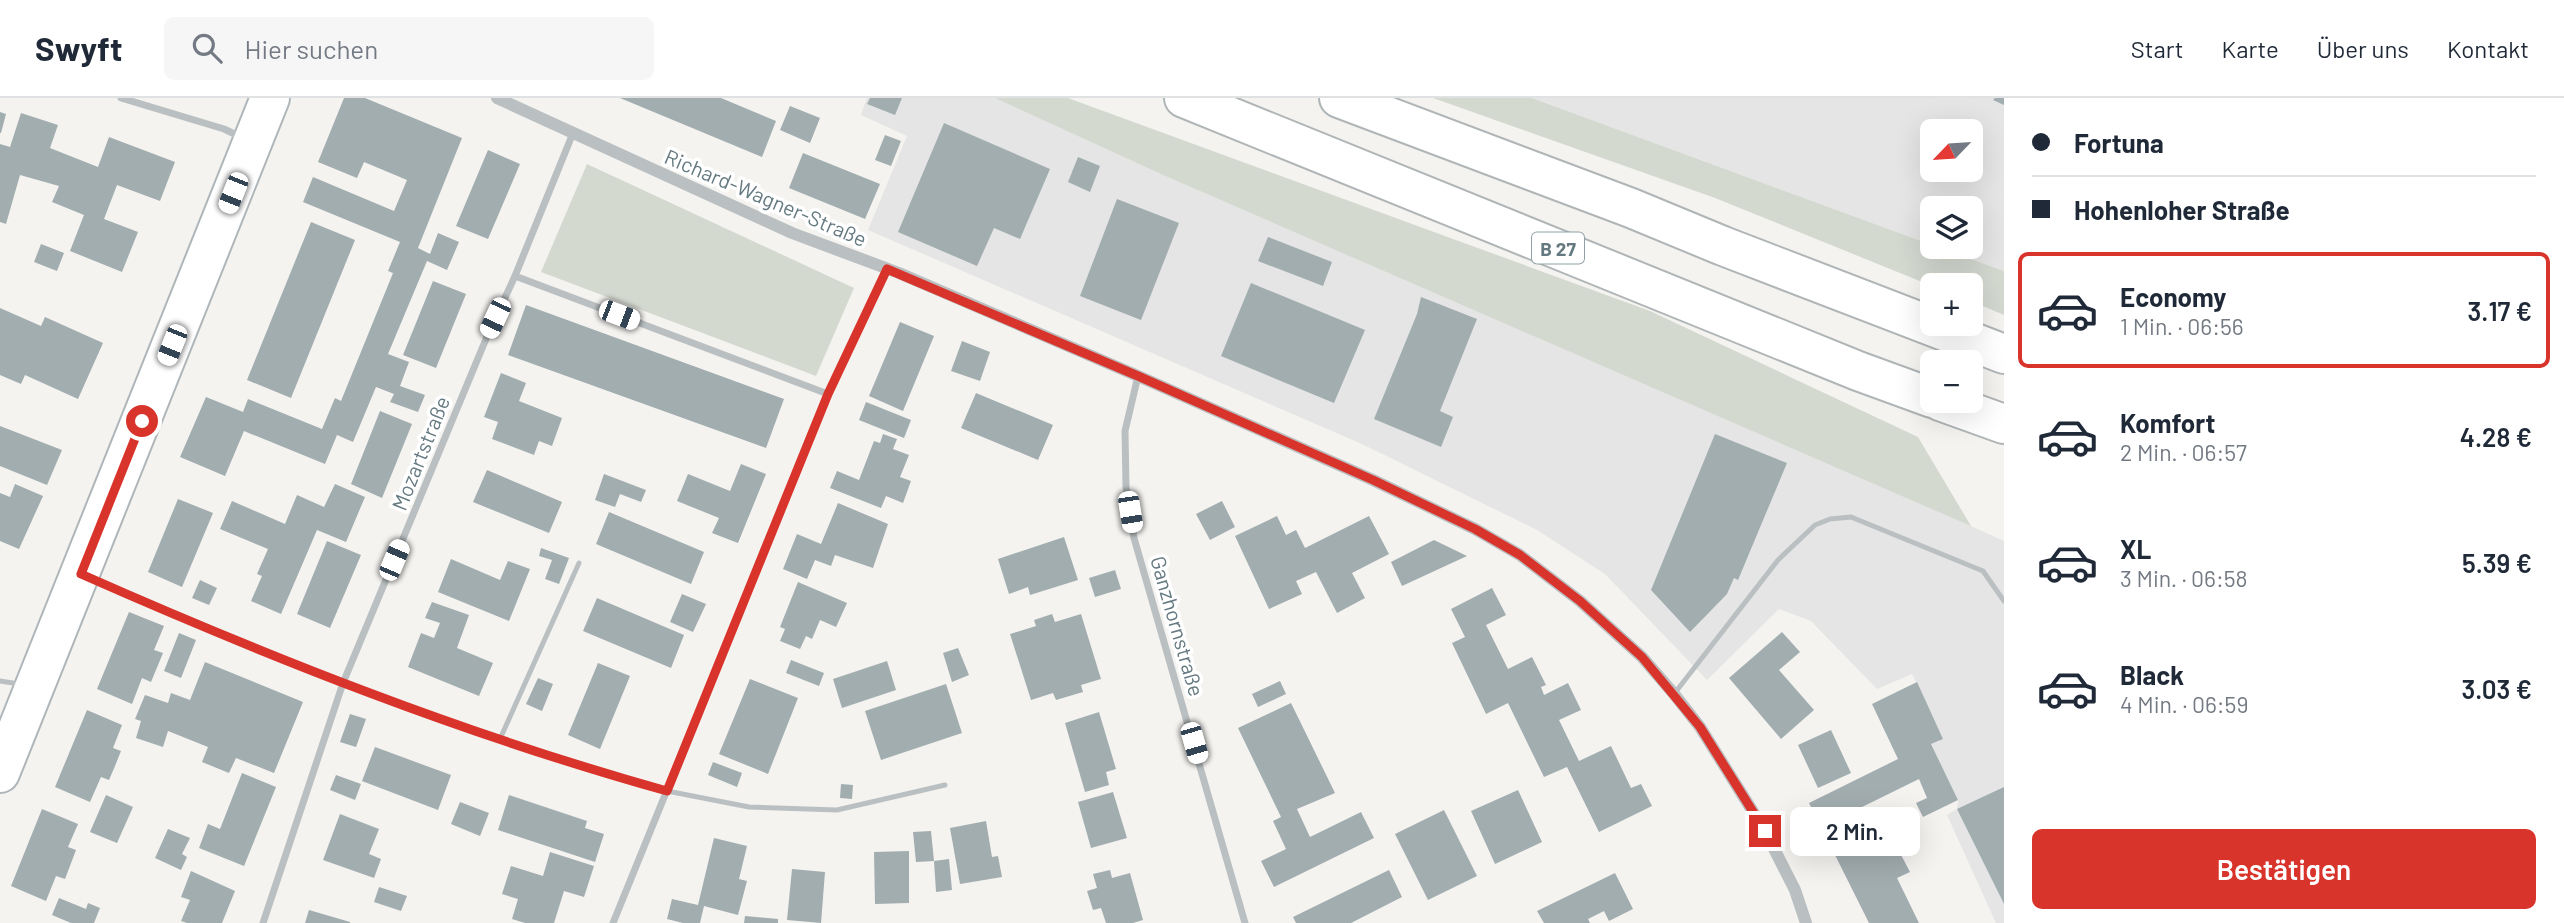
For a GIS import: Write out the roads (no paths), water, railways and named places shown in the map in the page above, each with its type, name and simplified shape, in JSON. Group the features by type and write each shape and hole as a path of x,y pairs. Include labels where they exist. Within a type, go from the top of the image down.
{"main road":[{"path":"0,773 18,684 81,574 270,98"},
{"name":"B 27","path":"1185,98 1858,371 1920,394"},
{"path":"1339,98 1631,208 2004,354"},
{"path":"1973,413 2004,424"}],"street":[{"path":"121,98 224,129 254,142"},
{"name":"Richard-Wagner-Straße","path":"497,98 792,233 887,269 1373,480 1475,529 1509,549 1580,601 1642,657 1674,694 1700,727 1765,831 1795,890 1806,923"},
{"name":"Mozartstraße","path":"263,923 343,683 573,133"},
{"path":"613,923 828,394 887,269"},
{"path":"515,276 828,394"},
{"name":"Ganzhornstraße","path":"1138,376 1125,431 1126,487 1134,538 1245,923"}],"lane":[{"path":"1674,694 1778,560 1815,525 1830,519 1851,517 1983,571 2004,601"},
{"path":"500,739 579,563"},
{"path":"81,574 343,683 500,739 667,791 750,807 837,810 945,785"}]}
